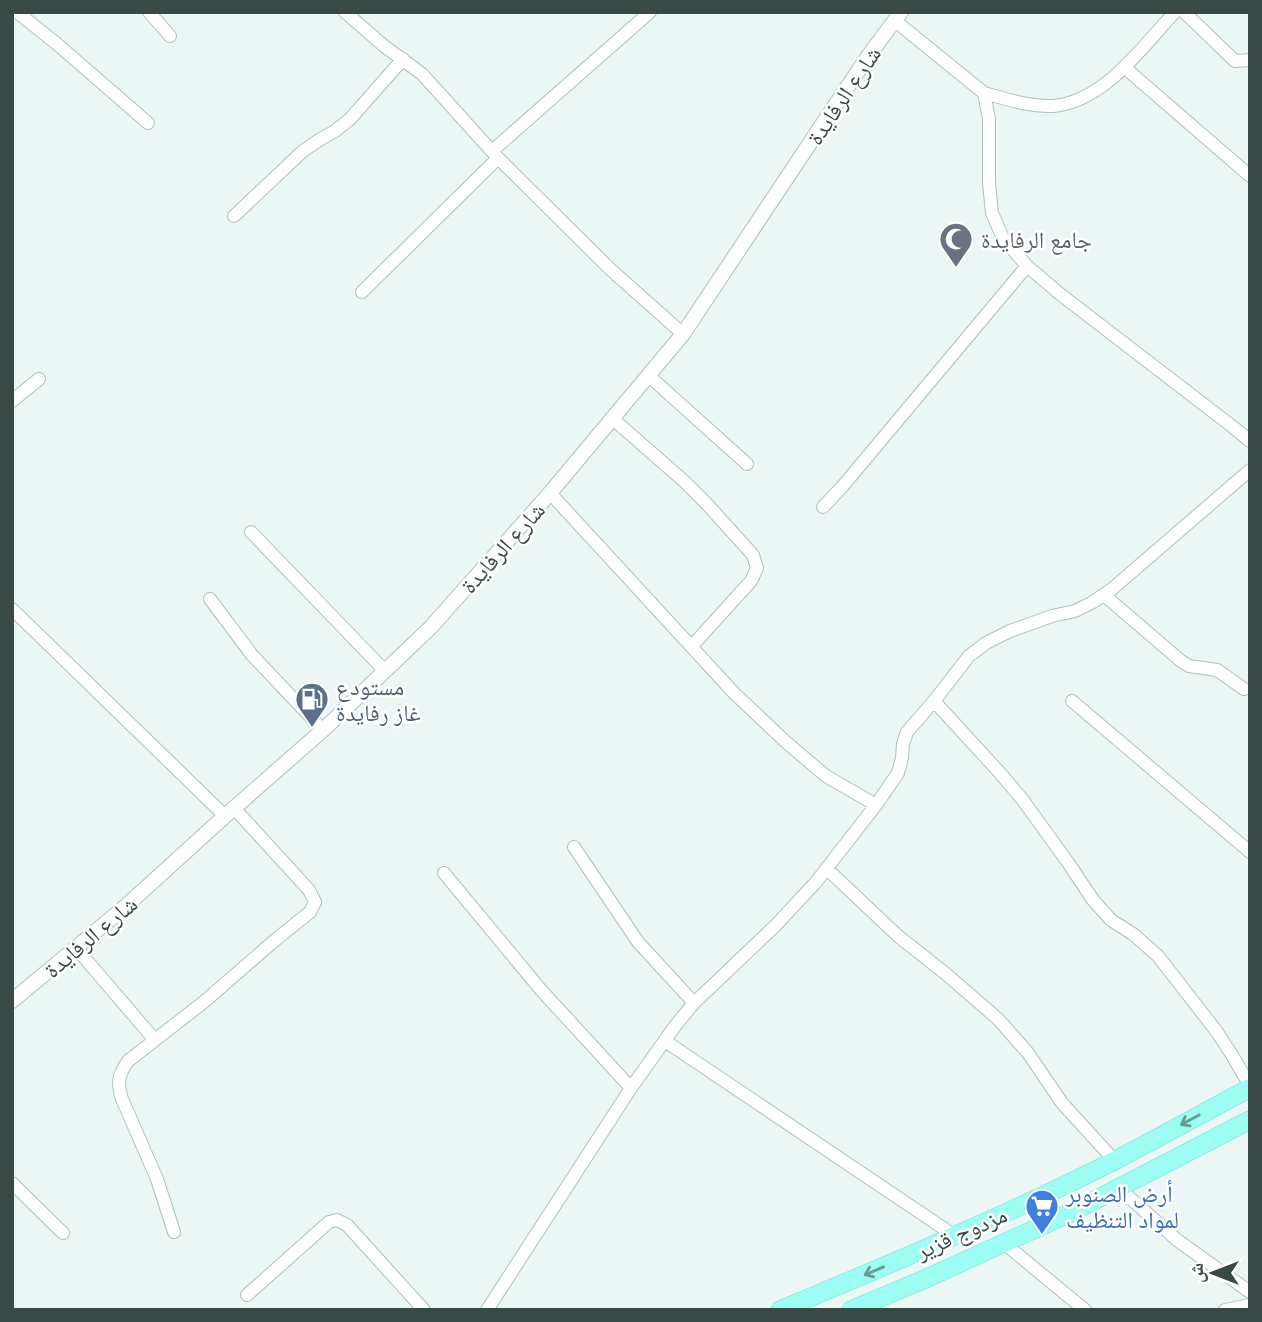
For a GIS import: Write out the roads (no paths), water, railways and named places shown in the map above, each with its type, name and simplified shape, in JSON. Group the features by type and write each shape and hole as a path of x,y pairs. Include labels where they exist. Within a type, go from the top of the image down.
{"main road":[{"name":"مزدوج قزير","path":"780,1310 955,1236 1114,1160 1250,1087"},
{"name":"مزدوج قزير","path":"851,1310 1005,1244 1119,1189 1250,1120"}],"street":[{"path":"17,12 148,123"},
{"path":"149,12 170,36"},
{"path":"345,12 422,74 495,154 610,269 683,334"},
{"path":"362,292 495,154 650,12"},
{"path":"898,16 984,93 1032,105 1053,106 1076,102 1094,93 1124,67 1175,12"},
{"path":"1184,12 1235,61 1250,60"},
{"name":"شارع الرفايدة","path":"12,1001 127,906 323,730 431,627 550,494 683,334 898,16"},
{"path":"234,216 303,151 350,119 403,59"},
{"path":"1124,67 1250,176"},
{"path":"984,93 989,119 992,213 1003,238 1027,266 1250,441"},
{"path":"822,507 1027,266"},
{"path":"649,376 747,464"},
{"path":"12,401 39,379"},
{"path":"613,419 685,482 753,555 757,568 751,581 692,646"},
{"path":"487,1310 631,1088 675,1026 694,1003 776,925 827,869 898,773 907,732 969,656 986,643 1024,625 1052,615 1075,611 1104,595 1250,470"},
{"path":"550,494 734,693 826,776 876,805"},
{"path":"251,532 385,671"},
{"path":"1104,595 1181,661 1189,666 1217,670 1244,689"},
{"path":"210,599 252,655 323,730"},
{"path":"12,609 230,812 309,890 315,902 310,912 205,1001 154,1039 128,1061 119,1073 118,1085 122,1099 157,1179 174,1232"},
{"path":"934,701 1022,799 1093,900 1111,920 1133,934 1158,956 1217,1032 1250,1087"},
{"path":"1072,701 1250,852"},
{"path":"574,847 638,942 694,1003"},
{"path":"827,869 898,936 998,1019 1028,1053 1062,1103 1114,1160"},
{"path":"444,873 541,990 631,1088"},
{"path":"76,948 154,1039"},
{"path":"665,1041 955,1236"},
{"path":"12,1183 63,1233"},
{"path":"1119,1189 1177,1240 1250,1292"},
{"path":"247,1295 329,1222 337,1220 347,1225 424,1310"},
{"path":"1005,1244 1085,1310"},
{"path":"1225,1310 1250,1305"}],"place":[{"name":"جامع الرفايدة","path":"956,269"},
{"name":"مستودع غاز رفايدة","path":"312,729"},
{"name":"أرض الصنوبر لمواد التنظيف","path":"1042,1236"}]}
